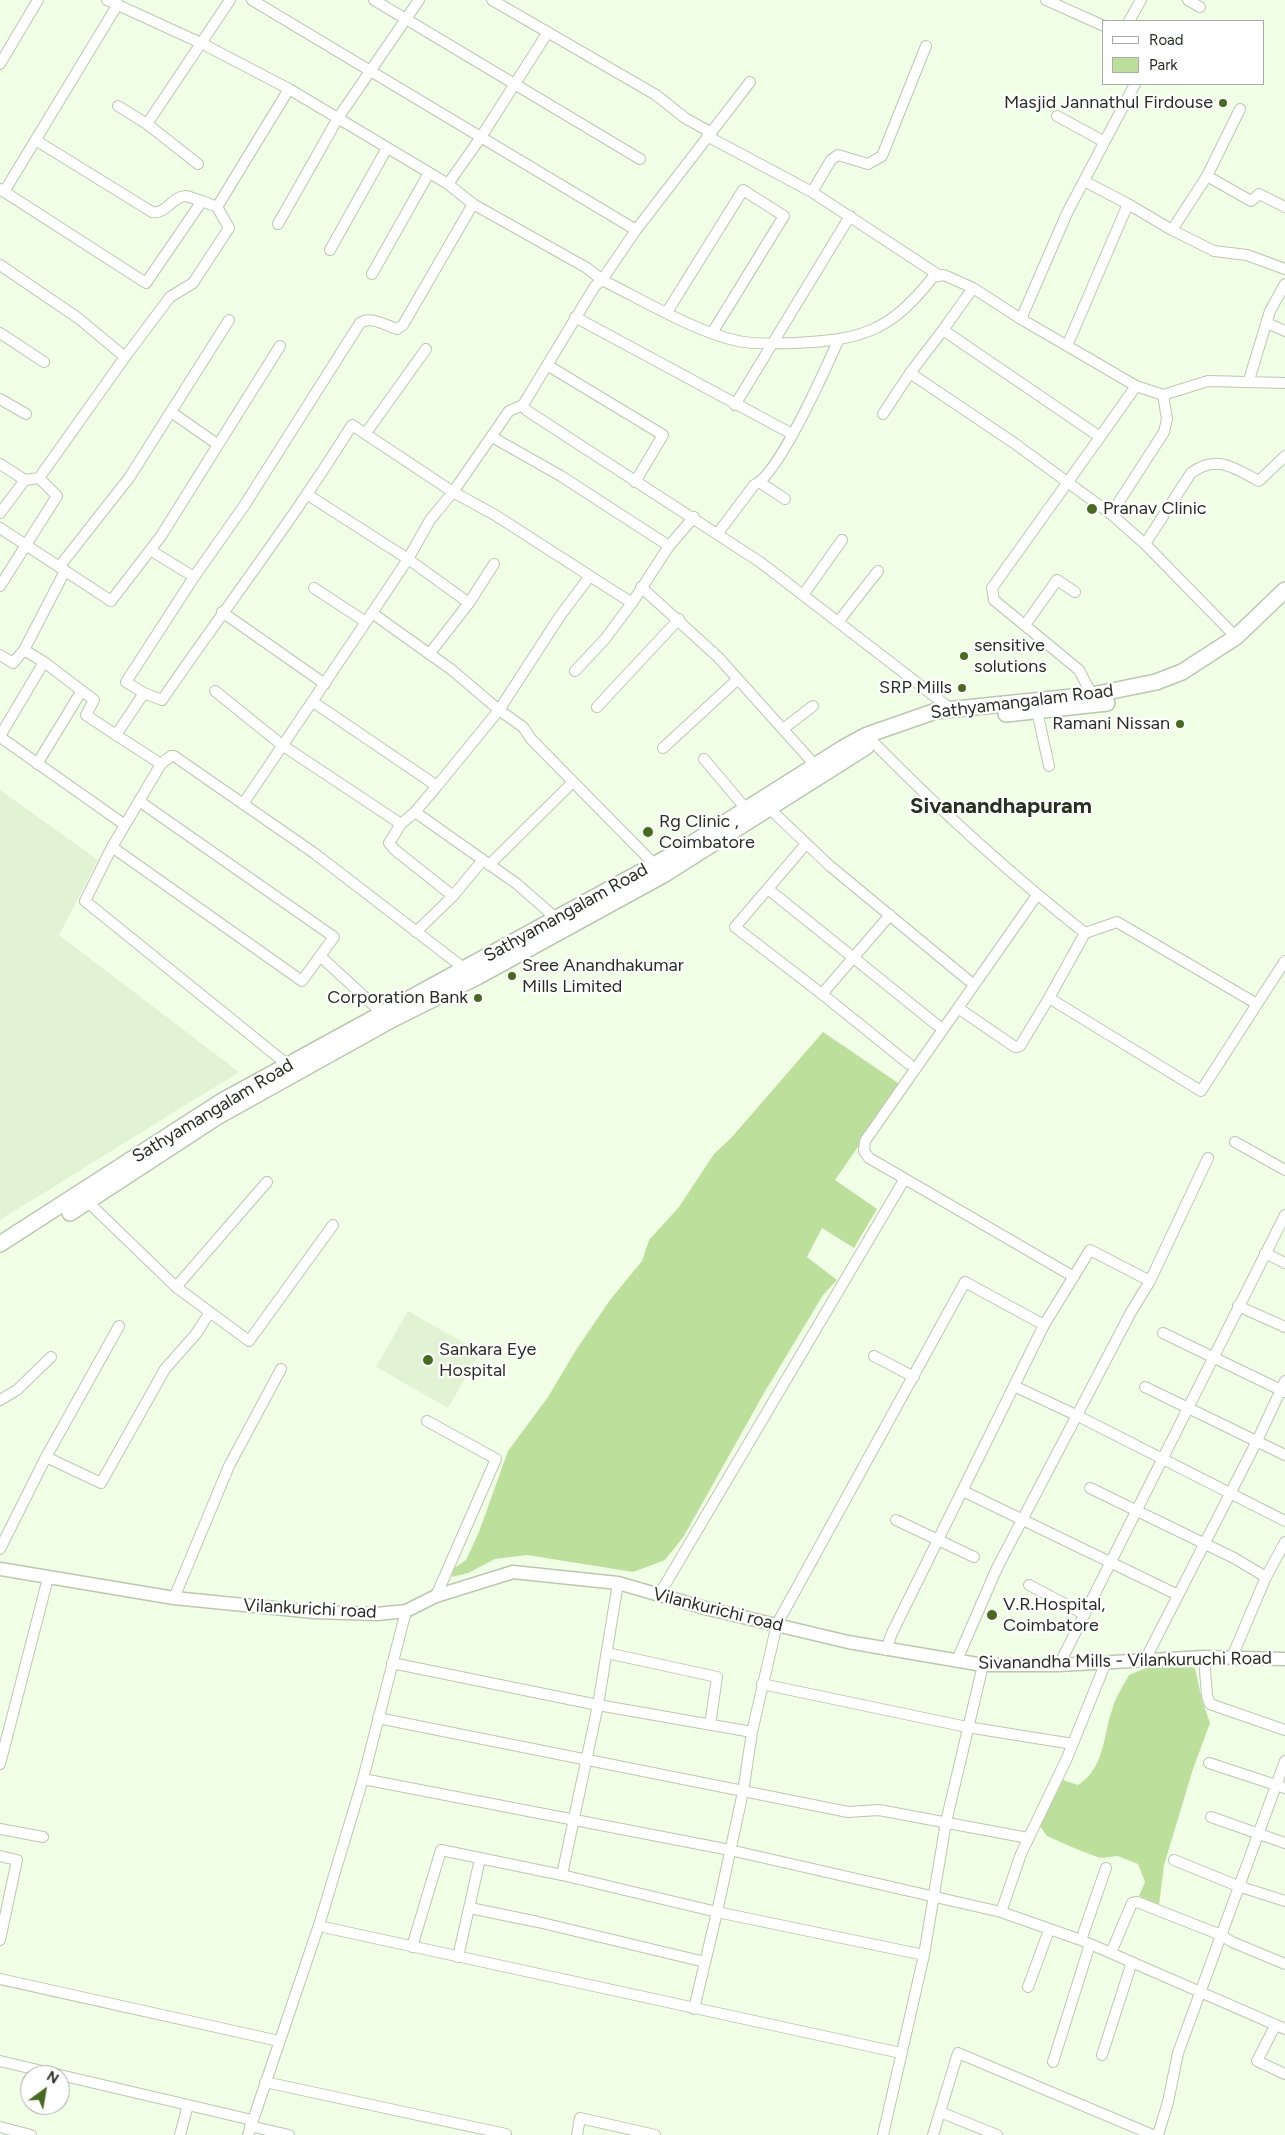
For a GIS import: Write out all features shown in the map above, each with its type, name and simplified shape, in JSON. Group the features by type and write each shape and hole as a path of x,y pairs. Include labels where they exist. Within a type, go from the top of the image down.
{"highway":[{"name":"Sathyamangalam Road","path":"0,1244 222,1101 654,864 673,861 815,765 867,735 910,718 951,709 1092,695 1156,682 1182,672 1236,637 1285,590"},
{"path":"0,1255 218,1117 393,1019 477,977 673,861 770,809 850,755 911,727 936,721 1120,701 1162,690 1189,680 1242,643 1285,603"}],"main road":[{"name":"Vilankurichi road","path":"0,1569 174,1598 314,1612 377,1614 406,1612 436,1596 513,1572 618,1583 848,1642"},
{"name":"Sivanandha Mills - Vilankuruchi Road","path":"848,1642 886,1650 983,1665 1059,1665 1204,1657 1285,1659"}],"street":[{"path":"0,64 38,0"},
{"path":"108,0 203,44 289,89 448,184 473,204 587,268 602,280 712,333 739,342 838,341 868,333 892,320 918,297 937,274"},
{"path":"146,124 203,44 230,0"},
{"path":"252,0 636,230"},
{"path":"374,0 640,159"},
{"path":"278,224 338,118 419,0"},
{"path":"492,0 656,95 709,134 812,192 937,274 944,274 973,288 1021,320 1136,386 1163,395 1208,381 1248,380 1285,383"},
{"path":"1046,0 1102,25"},
{"path":"1129,20 1142,0"},
{"path":"1188,0 1200,7"},
{"path":"118,4 37,141 2,190 146,282 202,201"},
{"path":"448,184 481,137 548,32"},
{"path":"812,192 831,160 838,155 868,164 882,156 926,46"},
{"path":"243,804 408,559 430,520 453,492 509,411 523,405 595,286 602,280 636,230 750,82"},
{"path":"1021,320 1067,213 1103,141 1134,85"},
{"path":"217,207 289,89"},
{"path":"118,106 146,124 198,164"},
{"path":"1172,230 1206,176 1240,109"},
{"path":"1057,116 1103,141"},
{"path":"0,464 25,480 39,478 170,297 193,283 229,228 217,207 186,196 177,198 162,210 152,212 37,141"},
{"path":"330,250 387,148"},
{"path":"372,274 429,173"},
{"path":"1206,176 1252,201 1259,194 1285,207"},
{"path":"1084,181 1214,251 1247,254 1285,269"},
{"path":"668,312 743,190 784,216 712,333"},
{"path":"473,204 403,324 398,329 372,320 364,320 360,323 244,506 194,577 126,682 144,693 162,700 222,612 308,495 352,425 453,492 632,602"},
{"path":"1067,346 1128,204"},
{"path":"736,405 850,216"},
{"path":"1,267 78,318 125,357"},
{"path":"1248,380 1270,311 1285,284"},
{"path":"883,414 910,373 973,288"},
{"path":"575,317 792,434"},
{"path":"0,655 13,663 24,650 62,569 129,478 229,320"},
{"path":"1267,323 1285,331"},
{"path":"943,330 1100,437"},
{"path":"0,333 44,362"},
{"path":"718,533 754,486 761,483 792,434 838,341"},
{"path":"0,528 111,601 150,550 280,346"},
{"path":"366,433 426,349"},
{"path":"547,365 663,435 635,482"},
{"path":"910,373 1014,444 1111,514 1145,544 1236,637"},
{"path":"1092,695 1079,670 994,600 992,588 1136,386"},
{"path":"1111,514 1164,432 1167,419 1163,395"},
{"path":"0,398 26,414"},
{"path":"523,405 526,410 635,482 718,533 803,595 951,709"},
{"path":"171,412 217,444"},
{"path":"492,437 561,476 669,546"},
{"path":"1145,544 1191,473 1198,468 1222,462 1258,480 1285,456"},
{"path":"0,586 56,496 39,478"},
{"path":"0,513 25,480"},
{"path":"761,483 785,498"},
{"path":"308,495 408,559 469,603"},
{"path":"575,671 605,639 669,546 694,517"},
{"path":"803,595 842,540"},
{"path":"150,550 194,577"},
{"path":"430,653 469,603 494,564"},
{"path":"838,622 878,571"},
{"path":"453,896 395,850 389,842 401,824 415,812 499,710 560,616 590,576"},
{"path":"1025,625 1057,580 1076,592"},
{"path":"641,586 679,619 738,679 815,765"},
{"path":"314,588 366,622"},
{"path":"222,612 325,684"},
{"path":"372,613 430,653 499,710 523,727 531,739 654,864"},
{"path":"597,707 679,619"},
{"path":"24,650 44,662 94,700 86,715 161,764"},
{"path":"44,662 0,737 125,825"},
{"path":"663,748 738,679"},
{"path":"215,691 282,745 401,824"},
{"path":"37,764 81,692"},
{"path":"116,735 144,693"},
{"path":"313,702 437,786"},
{"path":"783,729 813,706"},
{"path":"1037,711 1049,766"},
{"path":"874,743 939,809 1037,895 1085,933"},
{"path":"288,1065 85,901 112,847 139,801 161,764 171,756 174,756 314,853 464,969"},
{"path":"704,759 747,810"},
{"path":"416,932 486,863 573,782"},
{"path":"112,847 302,981 334,937 139,801"},
{"path":"770,809 806,844 968,980"},
{"path":"415,812 517,884 556,919"},
{"path":"806,844 735,927 909,1064"},
{"path":"768,889 937,1025"},
{"path":"1037,895 865,1141 864,1151 869,1158 904,1180 1074,1277"},
{"path":"822,994 890,915"},
{"path":"958,1008 1015,1047 1020,1046 1050,998 1085,933 1117,922 1257,1004"},
{"path":"320,956 382,1013"},
{"path":"1050,998 1201,1091 1285,961"},
{"path":"1235,1142 1285,1170"},
{"path":"957,1660 997,1568 1131,1312 1150,1281 1208,1158"},
{"path":"659,1595 904,1180"},
{"path":"176,1287 267,1182"},
{"path":"87,1201 176,1287 249,1341 333,1225"},
{"path":"1059,1665 1138,1510 1161,1458 1189,1408 1238,1306 1285,1215"},
{"path":"886,1650 892,1633 1044,1326 1090,1250 1150,1281"},
{"path":"1265,1253 1285,1264"},
{"path":"694,2009 743,1792 752,1732 777,1624 965,1282 1044,1326"},
{"path":"1238,1306 1285,1327"},
{"path":"46,1457 101,1483 165,1369 196,1334 210,1312"},
{"path":"0,1549 46,1457 119,1326"},
{"path":"1145,1660 1284,1388 1213,1358 1163,1332"},
{"path":"874,1356 914,1377"},
{"path":"0,1400 18,1390 51,1357"},
{"path":"174,1598 229,1466 281,1369"},
{"path":"1014,1386 1078,1416 1285,1521"},
{"path":"1144,1387 1285,1455"},
{"path":"427,1421 496,1459 436,1596"},
{"path":"1090,1488 1138,1510 1266,1577"},
{"path":"963,1491 1178,1595"},
{"path":"896,1520 974,1557"},
{"path":"1232,1657 1266,1577 1285,1542"},
{"path":"0,1764 48,1578"},
{"path":"562,1875 572,1819 598,1705 618,1583"},
{"path":"1029,1585 1084,1614"},
{"path":"250,2127 318,1926 363,1780 406,1612"},
{"path":"607,1653 716,1677 710,1725"},
{"path":"1204,1657 1207,1696 1210,1704 1285,1730"},
{"path":"1001,1912 1028,1838 1073,1744 1106,1662"},
{"path":"392,1663 598,1705 752,1732"},
{"path":"883,2135 936,1896 946,1822 983,1665"},
{"path":"762,1684 967,1727 1073,1744"},
{"path":"378,1718 848,1812 879,1810 1028,1838"},
{"path":"1158,2135 1168,2102 1178,2053 1201,1994 1238,1886 1281,1787 1285,1761"},
{"path":"1209,1763 1281,1787"},
{"path":"363,1780 730,1850 1001,1912 1086,1942 1280,2028 1258,2061 1285,2074"},
{"path":"1211,1817 1285,1843"},
{"path":"0,1829 43,1837"},
{"path":"412,1947 441,1850 562,1875 717,1912 924,1954"},
{"path":"0,1856 17,1860 0,1940"},
{"path":"458,1957 480,1859"},
{"path":"1174,1860 1238,1886 1285,1901"},
{"path":"1053,2062 1106,1868"},
{"path":"1111,1953 1132,1903 1146,1904 1222,1935 1232,1942 1285,1964"},
{"path":"470,1908 538,1922 705,1962"},
{"path":"318,1926 901,2053"},
{"path":"1028,1987 1049,1930"},
{"path":"1102,2055 1132,1962"},
{"path":"0,1979 279,2041"},
{"path":"933,2135 958,2053 1153,2135"},
{"path":"0,2061 20,2066"},
{"path":"70,2077 188,2105 250,2127 289,2135"},
{"path":"265,2082 506,2134"},
{"path":"180,2135 188,2105"},
{"path":"940,2112 997,2135"},
{"path":"577,2135 580,2118 627,2132 655,2135"},
{"path":"0,2127 31,2135"}],"shaded area":[{"path":"0,790 98,860 59,935 239,1072 0,1220"},
{"name":"Sankara Eye Hospital","path":"408,1311 480,1352 448,1408 376,1367"}],"green space":[{"path":"823,1032 901,1085 835,1180 877,1209 854,1248 822,1228 807,1257 837,1280 823,1295 764,1393 684,1536 665,1560 633,1572 527,1555 495,1559 468,1573 452,1577 453,1569 466,1560 479,1532 508,1451 548,1397 576,1350 610,1300 642,1261 649,1240 679,1207 714,1154 732,1137"},
{"path":"1180,1664 1195,1668 1202,1700 1210,1723 1193,1769 1164,1865 1159,1905 1139,1896 1145,1882 1138,1864 1118,1856 1100,1858 1074,1848 1047,1836 1040,1826 1063,1780 1078,1785 1093,1770 1101,1752 1113,1706 1129,1675 1146,1668"}],"place":[{"name":"Masjid Jannathul Firdouse","path":"1223,103"},
{"name":"Pranav Clinic","path":"1092,509"},
{"name":"sensitive solutions","path":"964,656"},
{"name":"SRP Mills","path":"962,688"},
{"name":"Ramani Nissan","path":"1180,724"},
{"name":"Rg Clinic , Coimbatore","path":"648,832"},
{"name":"Sree Anandhakumar Mills Limited","path":"512,976"},
{"name":"Corporation Bank","path":"478,998"},
{"name":"Sankara Eye Hospital","path":"428,1360"},
{"name":"V.R.Hospital, Coimbatore","path":"992,1615"}],"district":[{"name":"Sivanandhapuram","path":"1001,807"}]}
